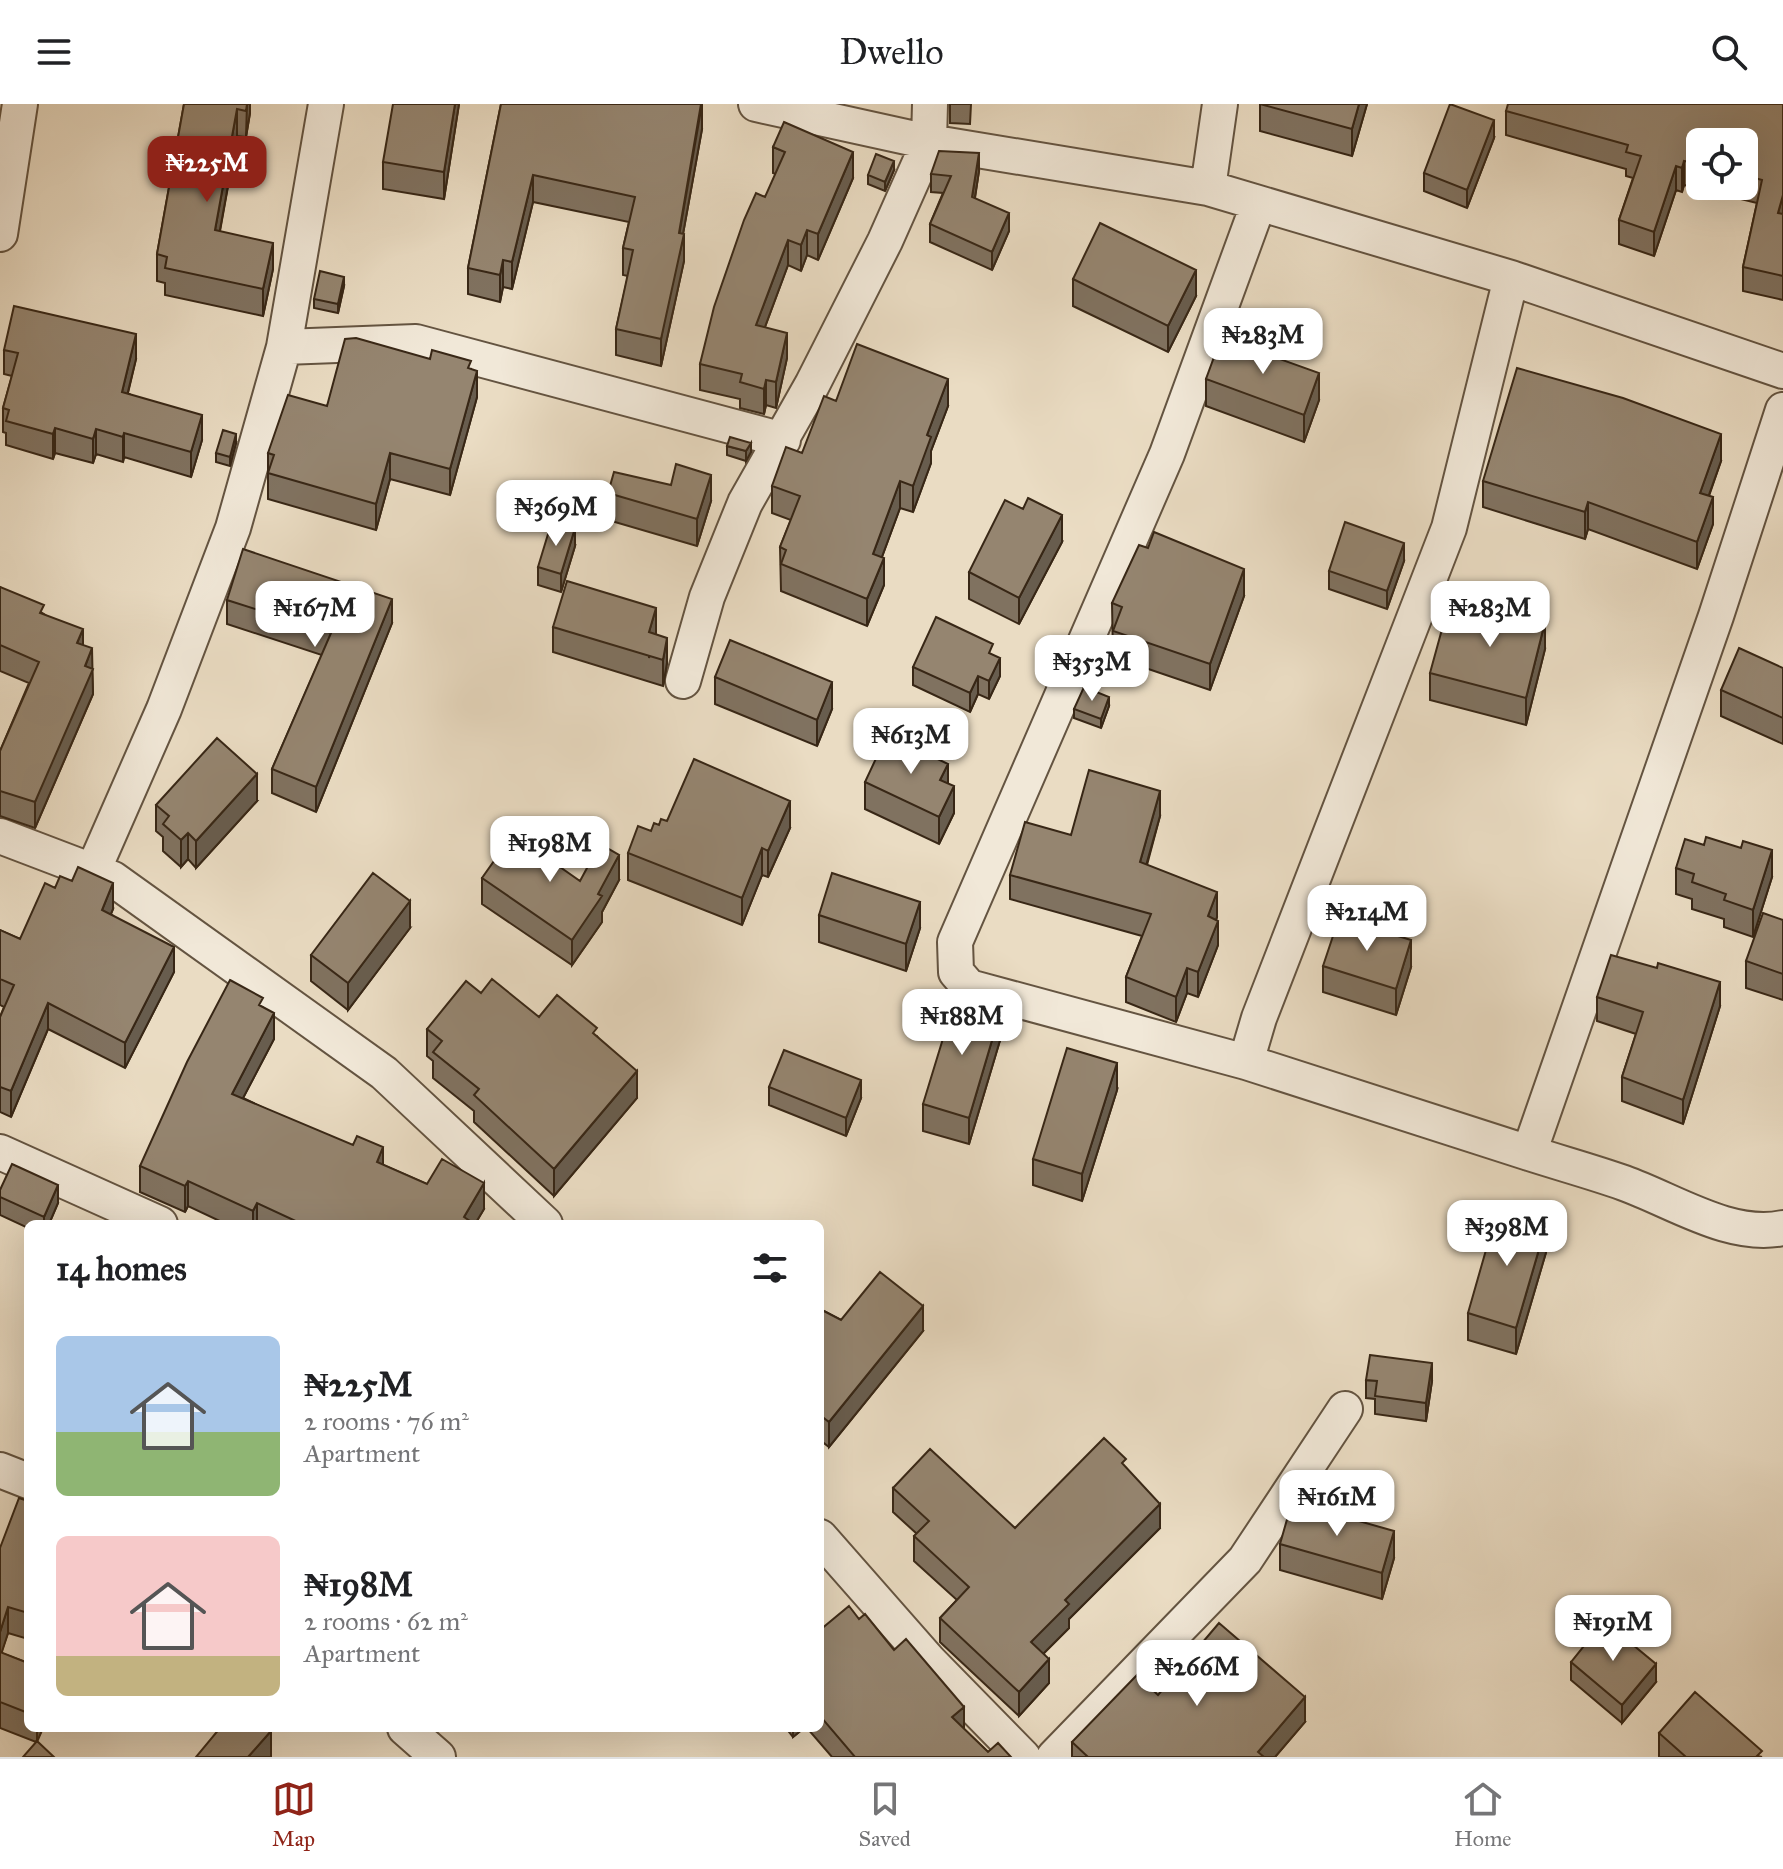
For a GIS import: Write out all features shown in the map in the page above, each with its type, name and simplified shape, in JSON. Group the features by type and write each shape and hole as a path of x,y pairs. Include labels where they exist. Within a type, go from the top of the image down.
{"street":[{"path":"0,234 20,104"},
{"path":"92,873 164,709 233,528 284,347 326,104"},
{"path":"756,104 929,142 1208,188 1511,278 1783,371"},
{"path":"683,681 707,597 745,503 783,440 885,241 929,142 930,104"},
{"path":"1208,188 1220,104"},
{"path":"1258,205 1167,454 955,942 956,972 969,987 1246,1062 1624,1183 1717,1221 1760,1233 1783,1228"},
{"path":"1246,1062 1259,1018 1449,528 1511,278"},
{"path":"284,347 416,342 783,440"},
{"path":"1529,1153 1716,616 1783,410"},
{"path":"0,836 113,879 384,1073 541,1220"},
{"path":"0,1152 151,1220"},
{"path":"1054,1757 1245,1560 1345,1409"},
{"path":"824,1542 929,1661 1023,1757"},
{"path":"410,1732 438,1757"}],"building":[{"path":"184,104 247,104 246,111 237,109 215,230 273,243 263,289 165,268 167,257 157,254"},
{"path":"393,104 455,104 444,172 383,162"},
{"path":"501,104 701,104 679,233 684,234 661,339 616,329 633,250 623,248 635,197 533,175 512,262 503,260 500,275 468,268"},
{"path":"1260,104 1359,104 1352,129"},
{"path":"1450,104 1494,120 1467,190 1424,173"},
{"path":"1508,104 1783,104 1783,195 1778,213 1783,214 1783,276 1743,267 1762,180 1758,179 1758,128 1686,128 1686,161 1682,168 1676,166 1654,232 1619,220 1641,156 1626,152 1628,145 1506,111"},
{"path":"784,122 853,152 818,234 807,230 801,245 788,240 756,325 787,333 776,382 766,380 764,389 740,382 742,374 700,364 714,307 744,220 756,193 765,197 785,152 773,147"},
{"path":"939,151 979,153 972,197 1009,213 992,252 930,224 951,176 931,174"},
{"path":"876,154 894,161 885,182 868,175"},
{"path":"1100,223 1196,270 1168,326 1073,279"},
{"path":"320,271 344,277 338,304 314,299"},
{"path":"14,306 136,334 122,392 202,415 191,452 124,433 123,437 96,429 93,439 55,428 53,434 6,421 9,410 3,408 18,353 4,350"},
{"path":"356,338 430,359 432,350 471,361 468,368 477,371 450,469 390,453 376,504 268,473 274,455 268,453 288,395 327,406 345,339"},
{"path":"1221,338 1319,373 1304,415 1206,379"},
{"path":"857,344 948,379 927,435 931,437 913,486 900,481 873,554 884,558 867,599 781,564 786,550 780,547 800,496 772,486 786,447 802,453 824,396 836,401"},
{"path":"1517,368 1623,398 1721,434 1700,493 1713,497 1697,542 1588,502 1585,512 1483,481"},
{"path":"223,430 236,434 230,457 216,453"},
{"path":"730,437 751,443 746,451 727,446"},
{"path":"676,464 711,475 697,519 608,493 614,472 671,485"},
{"path":"1028,498 1062,515 1019,598 969,572 1005,500 1023,509"},
{"path":"552,521 575,528 561,574 538,567"},
{"path":"1345,522 1404,543 1387,591 1329,571"},
{"path":"1154,532 1244,569 1210,664 1113,631 1122,607 1112,603 1139,545 1148,548"},
{"path":"243,549 392,599 316,787 272,769 331,633 227,600"},
{"path":"567,581 656,608 649,632 667,638 663,660 553,627"},
{"path":"0,587 44,605 40,613 83,629 77,643 92,648 85,666 93,669 35,802 0,791 0,751 39,662 0,645"},
{"path":"1464,601 1545,622 1526,698 1430,673 1444,622 1458,625"},
{"path":"936,617 993,644 989,653 1000,658 989,681 978,676 970,693 913,667"},
{"path":"730,640 832,682 817,720 715,677"},
{"path":"1739,648 1783,668 1783,718 1721,690"},
{"path":"1084,687 1109,697 1101,719 1074,709"},
{"path":"887,735 948,764 940,780 954,786 939,817 865,782"},
{"path":"217,738 257,774 196,841 188,833 181,840 163,824 169,816 156,805"},
{"path":"694,759 790,801 768,851 762,848 742,898 628,853 638,826 651,831 654,823 659,825 661,819 667,821"},
{"path":"1089,770 1160,791 1140,862 1217,892 1208,916 1218,921 1198,972 1187,968 1176,997 1126,977 1151,914 1010,875 1025,822 1071,835"},
{"path":"513,834 580,881 600,844 619,855 598,894 602,896 572,940 482,878"},
{"path":"1706,837 1741,848 1743,841 1772,850 1753,910 1724,900 1726,894 1692,882 1694,874 1676,868 1685,839 1704,845"},
{"path":"78,867 113,883 102,910 174,947 125,1043 48,1003 11,1091 0,1087 0,1017 14,985 0,979 0,930 20,939 45,883 55,888 60,876 72,881"},
{"path":"373,873 410,901 348,983 311,955"},
{"path":"832,873 920,902 906,944 819,915"},
{"path":"1763,913 1783,920 1783,974 1746,961"},
{"path":"1339,918 1411,940 1396,989 1323,966"},
{"path":"1611,955 1657,968 1658,963 1720,982 1683,1100 1622,1077 1643,1012 1597,997"},
{"path":"492,979 539,1017 557,995 597,1028 593,1033 637,1071 554,1169 474,1095 479,1089 433,1052 442,1041 427,1029 466,981 481,993"},
{"path":"230,980 263,998 259,1005 274,1013 232,1094 353,1145 357,1136 383,1147 377,1162 427,1184 442,1159 484,1183 464,1217 468,1220 293,1220 257,1203 253,1211 188,1181 185,1186 140,1166 187,1062"},
{"path":"956,996 1001,1010 969,1118 923,1104"},
{"path":"1067,1048 1117,1063 1082,1174 1033,1159"},
{"path":"784,1050 861,1080 846,1118 769,1087"},
{"path":"12,1164 58,1185 44,1217 0,1197"},
{"path":"1498,1208 1547,1222 1516,1328 1468,1313"},
{"path":"880,1272 923,1306 829,1422 824,1418 824,1311 841,1320"},
{"path":"1370,1355 1432,1363 1426,1403 1375,1396 1377,1381 1366,1380"},
{"path":"1104,1438 1126,1459 1122,1463 1160,1504 1065,1600 1069,1604 1031,1642 1049,1659 1019,1692 940,1618 969,1587 914,1536 929,1521 893,1488 930,1449 1015,1528"},
{"path":"19,1498 24,1500 24,1612 8,1607 0,1632 0,1548"},
{"path":"1292,1502 1394,1531 1382,1573 1280,1544"},
{"path":"849,1606 859,1619 865,1614 894,1650 906,1639 964,1707 952,1717 988,1752 998,1743 1011,1757 855,1757 824,1721 824,1627"},
{"path":"1604,1621 1656,1664 1622,1705 1571,1662"},
{"path":"1219,1623 1305,1697 1258,1752 1264,1757 1088,1757 1072,1742 1137,1675 1158,1695"},
{"path":"0,1652 24,1661 24,1711 0,1702"},
{"path":"1695,1692 1762,1751 1756,1757 1686,1757 1659,1733"},
{"path":"217,1732 270,1732 248,1757 196,1757"},
{"path":"37,1741 54,1757 23,1757"}]}
